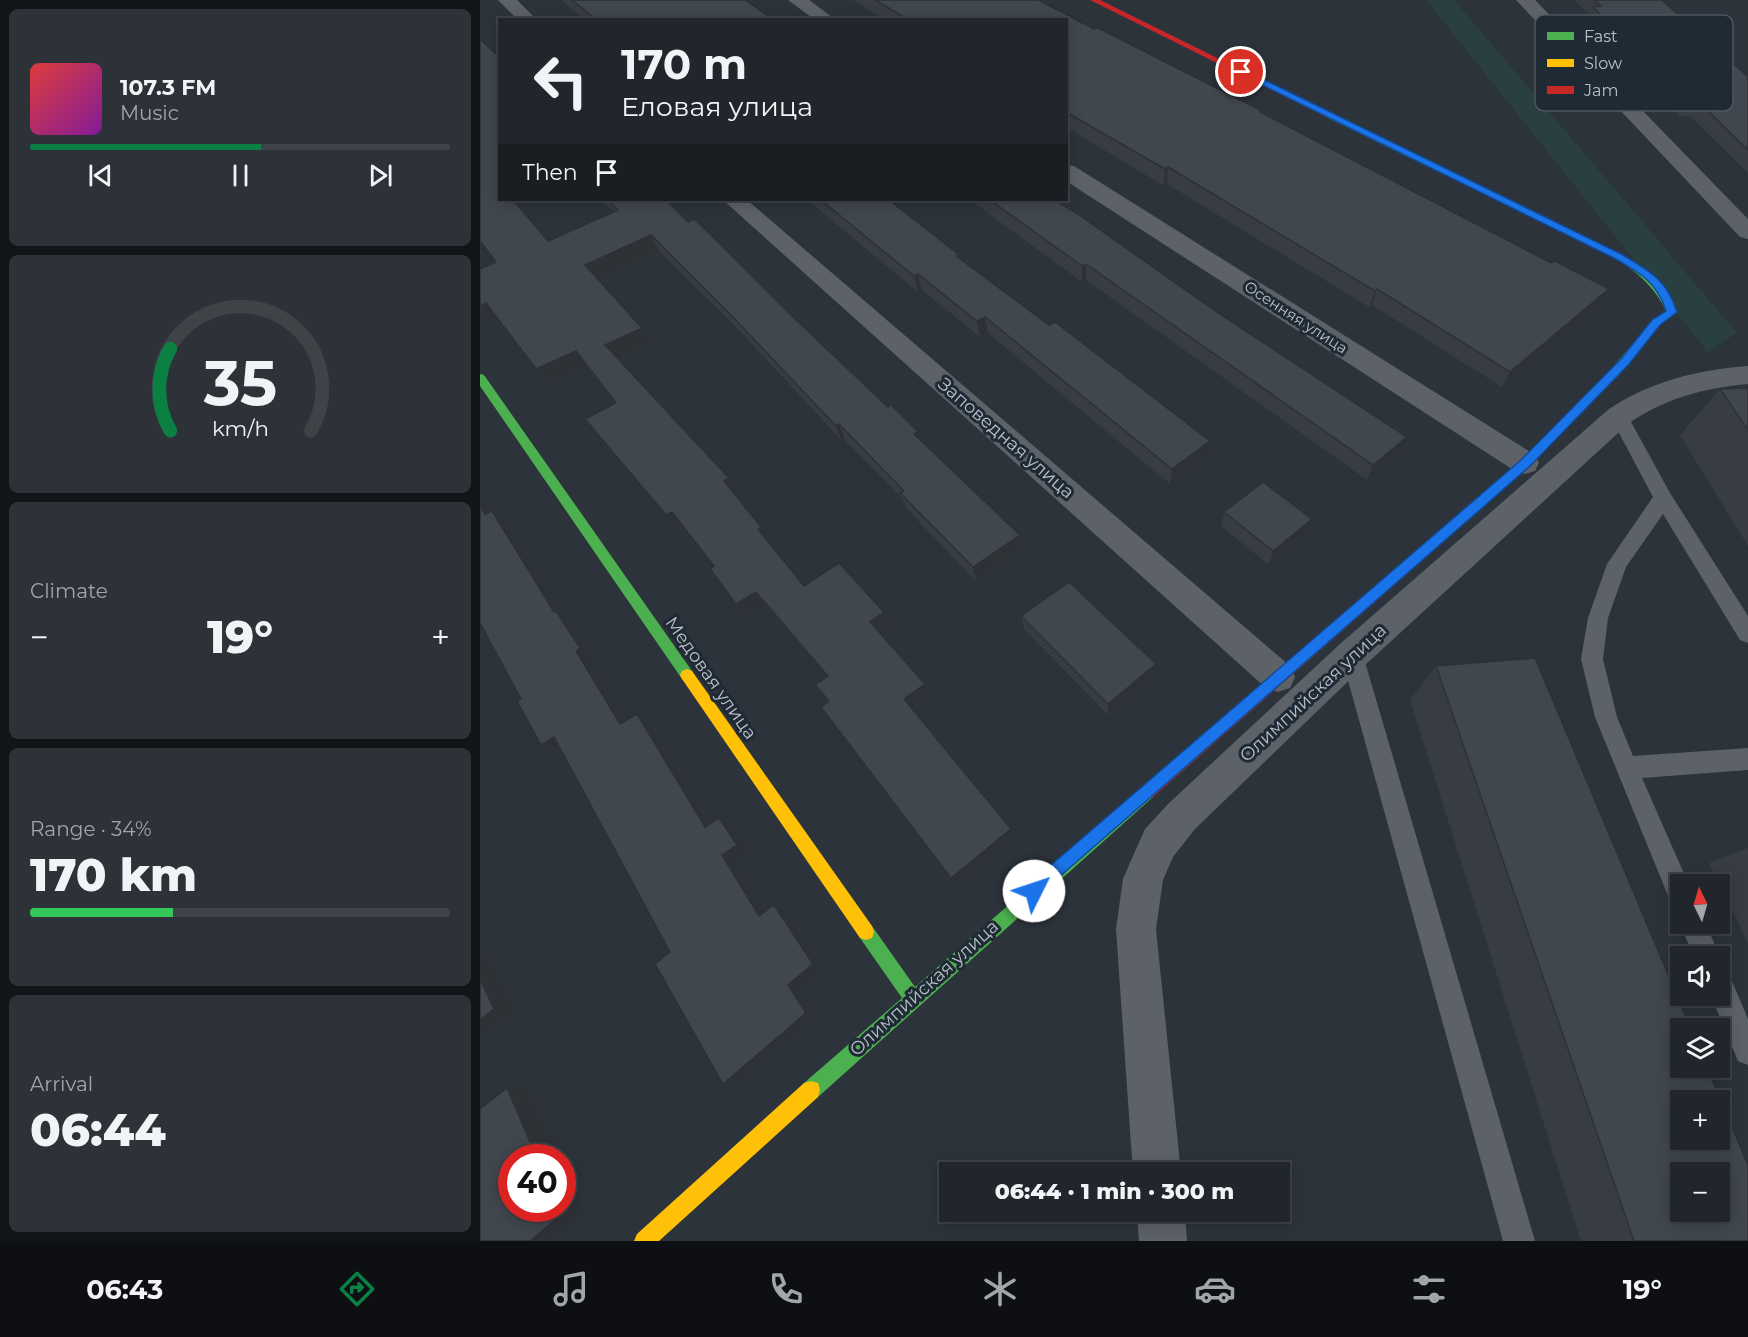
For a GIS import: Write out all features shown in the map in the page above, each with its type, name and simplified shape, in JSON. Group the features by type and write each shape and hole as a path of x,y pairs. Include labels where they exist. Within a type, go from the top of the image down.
{"street":[{"path":"507,0 527,18"},
{"path":"797,0 825,18"},
{"name":"Олимпийская улица","path":"644,1241 912,998 1525,464 1625,362 1656,323 1672,312 1665,292 1641,270 1618,256 1094,0"},
{"path":"1525,0 1539,15"},
{"path":"1631,111 1748,232"},
{"name":"Осенняя улица","path":"1068,172 1525,464"},
{"name":"Заповедная улица","path":"735,201 1278,677"},
{"path":"1719,203 1748,201"},
{"name":"Олимпийская улица","path":"1156,1162 1136,929 1143,879 1158,843 1182,816 1352,655 1619,416 1640,400 1668,389 1701,381 1748,375"},
{"name":"Медовая улица","path":"480,378 912,998"},
{"path":"1162,1222 1163,1241"}],"lane":[{"path":"1619,416 1664,498 1748,634"},
{"path":"1664,498 1617,564 1598,618 1592,659 1606,717 1671,874"},
{"path":"1352,655 1518,1241"},
{"path":"1626,768 1748,759"},
{"path":"1729,1006 1748,1051"}],"green space":[{"path":"1426,0 1454,0 1535,95 1535,111 1548,111 1737,333 1708,352"}],"building":[{"path":"572,0 745,0 771,18 594,18"},
{"path":"875,0 1038,0 1262,111 1260,112 1551,263 1555,261 1609,289 1510,372 1377,289 1375,291 1168,167 1165,169 1068,113 1068,18 906,18"},
{"path":"1594,0 1662,0 1679,15 1601,15 1593,7 1601,6"},
{"path":"480,39 498,56 498,201 514,201 548,241 618,210 609,201 667,201 688,222 694,219 888,407 891,405 918,432 914,434 1020,535 973,567 900,493 904,491 839,424 836,426 651,235 585,265 642,328 605,345 729,478 724,481 761,527 758,529 804,586 839,563 884,612 870,622 925,684 904,699 1011,829 951,878 821,707 829,701 815,685 828,676 756,592 736,604 710,569 714,566 672,512 666,515 585,419 616,403 576,351 536,369 486,303 480,306 480,269 496,262 480,241"},
{"path":"1733,63 1748,75 1748,150 1708,111 1733,111"},
{"path":"822,201 890,201 958,254 956,256 1049,325 1055,322 1210,441 1172,469 985,317 977,321 918,274 914,276"},
{"path":"991,201 1057,201 1221,315 1407,437 1373,465 1086,264 1082,266"},
{"path":"1748,388 1748,430 1720,389"},
{"path":"1263,482 1312,519 1273,551 1224,512"},
{"path":"480,505 485,514 492,511 554,612 556,611 580,648 576,651 620,724 637,714 705,827 719,818 737,845 722,855 759,916 774,905 813,964 788,985 806,1013 723,1084 655,964 670,952 554,737 541,745 517,701 521,699 480,623"},
{"path":"1069,582 1156,664 1108,704 1021,616"},
{"path":"1535,658 1670,979 1670,1006 1681,1006 1686,1018 1670,1018 1670,1078 1711,1078 1716,1090 1670,1090 1670,1150 1730,1150 1730,1122 1748,1165 1748,1241 1634,1241 1436,666"},
{"path":"480,979 494,1009 480,1020"},
{"path":"507,1088 531,1144 498,1144 498,1222 553,1222 530,1241 480,1241 480,1109"}],"traffic: fast":[{"path":"1331,116 1618,256 1650,280 1668,302 1672,312 1656,323 1616,371"},
{"path":"480,378 687,675"},
{"path":"811,1090 1148,792"},
{"path":"866,932 912,998"}],"traffic: slow":[{"path":"1443,535 1525,463 1616,371"},
{"path":"687,675 866,932"},
{"path":"644,1241 811,1090"}],"traffic: jam":[{"path":"1094,0 1331,116"},
{"path":"1148,792 1443,535"}],"route":[{"path":"1034,891 1525,464 1625,362 1656,323 1672,312 1665,292 1641,270 1618,256 1241,72"}]}
